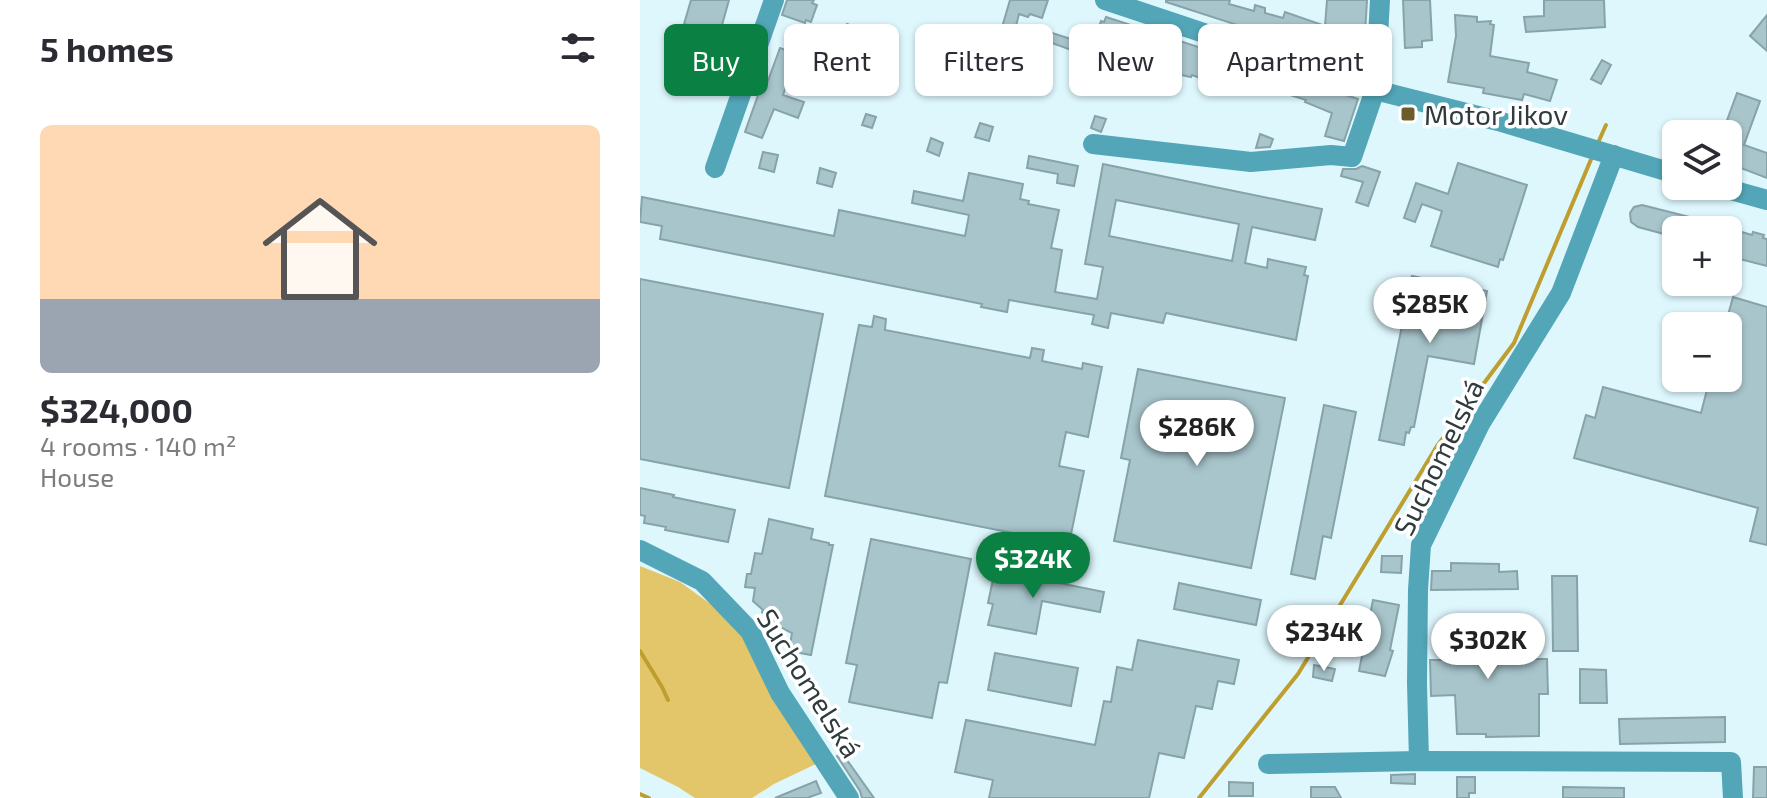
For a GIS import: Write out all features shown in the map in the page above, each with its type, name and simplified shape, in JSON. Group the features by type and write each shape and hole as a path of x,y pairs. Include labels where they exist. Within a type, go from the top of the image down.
{"street":[{"path":"715,168 774,0"},
{"path":"1379,24 1380,0"},
{"path":"1116,2 1198,30"},
{"path":"1392,94 1455,109 1662,170"},
{"path":"1093,144 1251,162 1331,155 1352,157 1373,96"},
{"name":"Suchomelská","path":"1419,761 1418,606 1421,545 1480,424 1561,293 1600,151"},
{"path":"1742,193 1767,200"},
{"name":"Suchomelská","path":"640,550 702,581 750,631 780,693 849,798"},
{"path":"1268,764 1731,762 1733,798"}],"shaded area":[{"path":"640,566 680,582 737,623 818,763 752,798 695,798 640,768"}],"building":[{"path":"691,0 729,0 722,24 684,24"},
{"path":"787,0 814,0 812,3 817,5 811,22 782,15"},
{"path":"1010,0 1048,0 1042,18 1019,14 1016,24 1003,24"},
{"path":"1230,0 1229,4 1254,11 1255,5 1265,8 1265,13 1283,18 1285,12 1319,24 1234,24 1166,2"},
{"path":"1327,0 1367,0 1366,24 1325,24"},
{"path":"1403,0 1430,0 1432,40 1422,41 1422,47 1405,48"},
{"path":"1544,0 1604,0 1605,27 1526,32 1524,17 1544,16"},
{"path":"1455,15 1477,17 1477,22 1491,21 1490,24 1494,25 1490,56 1529,63 1527,72 1557,80 1550,101 1524,94 1522,100 1483,93 1484,88 1448,82 1456,36"},
{"path":"1767,15 1767,51 1750,36"},
{"path":"1106,17 1128,24 1100,24"},
{"path":"1053,33 1069,38 1069,49 1053,43"},
{"path":"1182,42 1198,47 1198,77 1182,75"},
{"path":"780,48 784,49 783,95 804,102 798,118 774,109 762,138 745,132 758,96 768,96 768,81"},
{"path":"1602,60 1611,65 1601,84 1591,79"},
{"path":"1737,93 1760,101 1744,145 1767,153 1767,178 1742,168 1742,120 1727,120"},
{"path":"1294,96 1349,96 1358,99 1344,141 1325,136 1332,113"},
{"path":"866,114 876,117 872,128 862,125"},
{"path":"1095,116 1106,119 1101,132 1091,128"},
{"path":"980,123 993,127 989,141 975,137"},
{"path":"1260,134 1273,139 1270,147 1256,148"},
{"path":"931,138 943,143 939,156 927,151"},
{"path":"763,152 778,155 774,172 759,168"},
{"path":"1029,156 1078,166 1074,186 1057,183 1058,174 1027,168"},
{"path":"1458,163 1527,185 1498,267 1431,246 1442,211 1422,204 1415,222 1404,218 1416,183 1448,194"},
{"path":"1103,164 1322,209 1315,240 1252,227 1245,263 1267,268 1268,259 1306,267 1304,275 1308,276 1296,340 1166,313 1163,323 1111,313 1108,328 1092,324 1094,315 1009,300 1007,312 981,307 982,304 660,239 662,226 640,222 642,197 834,236 839,210 965,236 969,215 912,203 914,191 963,201 969,173 1023,184 1020,199 1029,201 1028,204 1059,210 1051,248 1062,250 1055,292 1097,299 1103,267 1085,264","holes":["1116,200 1239,224 1232,261 1109,236"]},
{"path":"1362,166 1380,172 1368,206 1356,202 1363,182 1341,176 1343,169"},
{"path":"820,168 836,173 832,187 817,183"},
{"path":"1642,205 1685,216 1662,216 1662,233 1631,222 1630,213 1634,207"},
{"path":"1742,232 1764,235 1763,238 1767,239 1767,266 1742,260"},
{"path":"1412,276 1487,291 1474,364 1428,356 1414,427 1409,433 1406,432 1404,445 1379,440"},
{"path":"640,279 823,314 789,488 640,459"},
{"path":"1733,297 1767,307 1767,545 1750,541 1758,508 1574,458 1586,415 1595,418 1603,387 1701,413 1706,392 1742,392 1742,312 1729,312"},
{"path":"874,316 886,319 885,330 1030,358 1032,348 1044,350 1042,361 1082,369 1083,363 1102,367 1088,437 1066,432 1059,466 1084,471 1069,544 825,496 859,325 872,327"},
{"path":"1138,369 1285,398 1251,568 1114,541 1130,460 1121,458"},
{"path":"1324,405 1356,412 1331,538 1323,536 1315,579 1291,574"},
{"path":"640,488 735,510 728,542 644,523 645,516 640,515"},
{"path":"769,519 813,529 811,539 833,545 811,655 789,651 792,633 768,621 763,610 753,601 755,588 745,587 755,553 762,554"},
{"path":"871,539 971,559 947,683 939,682 932,718 849,702 857,665 846,663"},
{"path":"1382,556 1402,556 1401,573 1381,572"},
{"path":"1451,563 1499,564 1499,572 1517,571 1518,589 1431,590 1432,571 1451,571"},
{"path":"995,570 1104,592 1100,612 1042,601 1036,634 988,625 993,604 988,603"},
{"path":"1552,576 1577,576 1578,651 1553,651"},
{"path":"1179,583 1261,600 1256,625 1174,609"},
{"path":"1373,600 1399,605 1390,650 1393,651 1385,676 1359,671"},
{"path":"1500,617 1501,659 1547,659 1548,694 1539,694 1539,736 1457,734 1455,695 1431,696 1430,660 1444,660 1444,618"},
{"path":"1138,640 1239,660 1234,684 1218,681 1212,709 1196,706 1184,758 1159,753 1149,798 989,798 993,780 955,772 966,720 1095,745 1104,701 1111,702 1117,667 1132,670"},
{"path":"995,653 1078,668 1071,706 988,690"},
{"path":"1314,665 1335,669 1332,681 1313,677"},
{"path":"1580,669 1606,670 1607,703 1580,703"},
{"path":"1725,717 1725,742 1620,744 1619,719"},
{"path":"842,753 874,798 862,798 837,756"},
{"path":"1754,767 1767,767 1767,798 1753,798"},
{"path":"1415,774 1415,784 1391,783 1391,775"},
{"path":"1457,777 1475,777 1475,793 1469,793 1469,798 1457,798"},
{"path":"816,781 821,793 807,798 775,798"},
{"path":"1229,782 1253,783 1253,796 1229,796"},
{"path":"1311,787 1335,787 1341,798 1311,798"},
{"path":"1563,787 1624,788 1624,798 1563,798"}],"waterway":[{"path":"1597,145 1606,125"},
{"path":"1199,798 1298,674 1437,446 1514,343 1592,157"},
{"path":"640,651 668,700"},
{"path":"640,794 649,798"}],"place":[{"name":"Motor Jikov","path":"1408,114"}]}
